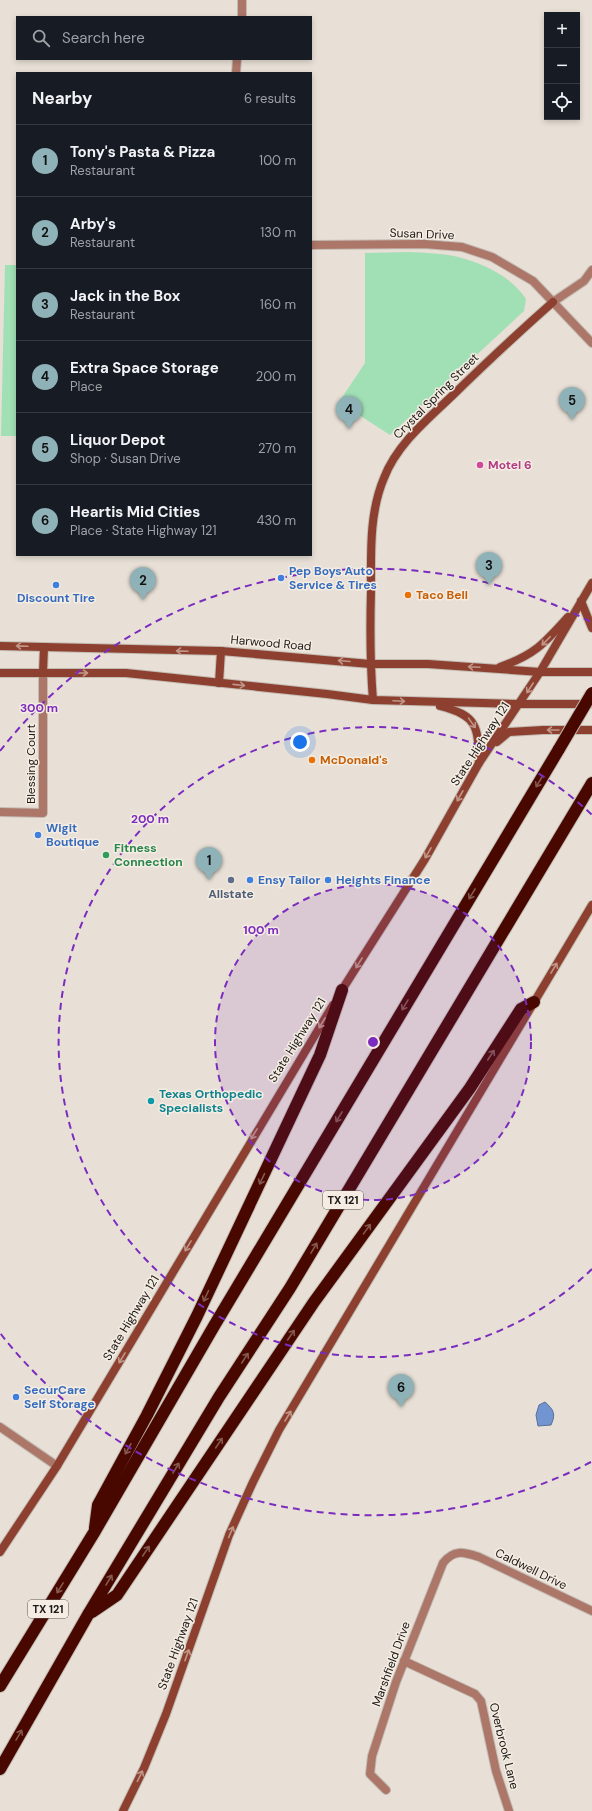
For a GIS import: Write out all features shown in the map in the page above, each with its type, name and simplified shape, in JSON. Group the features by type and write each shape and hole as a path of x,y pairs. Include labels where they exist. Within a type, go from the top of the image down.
{"highway":[{"name":"TX 121","path":"0,1686 95,1532 214,1326 592,692"},
{"name":"TX 121","path":"0,1769 89,1613 219,1397 290,1288 592,784"},
{"path":"95,1532 98,1505 147,1415 197,1316 320,1055 342,990"},
{"path":"89,1613 117,1595 314,1302 470,1088 521,1009 534,1002"}],"main road":[{"name":"Crystal Spring Street","path":"373,700 370,664 372,537 375,510 384,478 395,456 421,426 492,357 553,302"},
{"name":"State Highway 121","path":"0,1552 57,1466 274,1100 425,859 479,762 540,672 592,583"},
{"path":"497,668 519,660 544,644 581,601 592,628"},
{"name":"Harwood Road","path":"0,646 221,651 370,664 428,664 540,672 592,672"},
{"path":"43,673 44,647"},
{"path":"220,683 221,651"},
{"path":"0,673 126,674 373,700 425,703 592,704"},
{"path":"425,703 460,711 472,720 478,734 479,762"},
{"path":"479,762 501,738 509,732 592,730"},
{"name":"State Highway 121","path":"123,1811 144,1768 166,1714 229,1536 279,1430 592,905"}],"street":[{"path":"242,0 242,16"},
{"path":"236,72 237,60"},
{"name":"Susan Drive","path":"312,246 424,244 462,248 492,257 533,281 592,344"},
{"name":"Crystal Spring Street","path":"553,302 584,281 592,270"},
{"name":"Blessing Court","path":"0,812 43,813 43,673"},
{"path":"0,1427 57,1466"},
{"name":"Caldwell Drive","path":"458,1553 479,1557 592,1612"},
{"name":"Marshfield Drive","path":"386,1790 370,1774 372,1756 404,1661 442,1563 448,1556 458,1553"},
{"name":"Overbrook Lane","path":"404,1661 475,1694 481,1701 496,1770 509,1811"}],"green space":[{"path":"408,252 446,255 477,263 505,278 520,291 526,299 524,311 390,435 339,402 365,363 365,253"},
{"path":"5,265 16,265 16,436 1,436"}],"water":[{"path":"545,1402 553,1412 553,1421 551,1425 538,1426 536,1415 539,1405"}],"place":[{"name":"Liquor Depot","path":"572,420"},
{"name":"Extra Space Storage","path":"349,429"},
{"name":"Motel 6","path":"480,465"},
{"name":"Pep Boys Auto Service & Tires","path":"281,578"},
{"name":"Discount Tire","path":"56,585"},
{"name":"Jack in the Box","path":"489,585"},
{"name":"Taco Bell","path":"408,595"},
{"name":"Arby's","path":"143,600"},
{"name":"McDonald's","path":"312,760"},
{"name":"Wigit Boutique","path":"38,835"},
{"name":"Fitness Connection","path":"106,855"},
{"name":"Tony's Pasta & Pizza","path":"209,880"},
{"name":"Allstate","path":"231,880"},
{"name":"Ensy Tailor","path":"250,880"},
{"name":"Heights Finance","path":"328,880"},
{"name":"Texas Orthopedic Specialists","path":"151,1101"},
{"name":"SecurCare Self Storage","path":"16,1397"},
{"name":"Heartis Mid Cities","path":"401,1407"}]}
